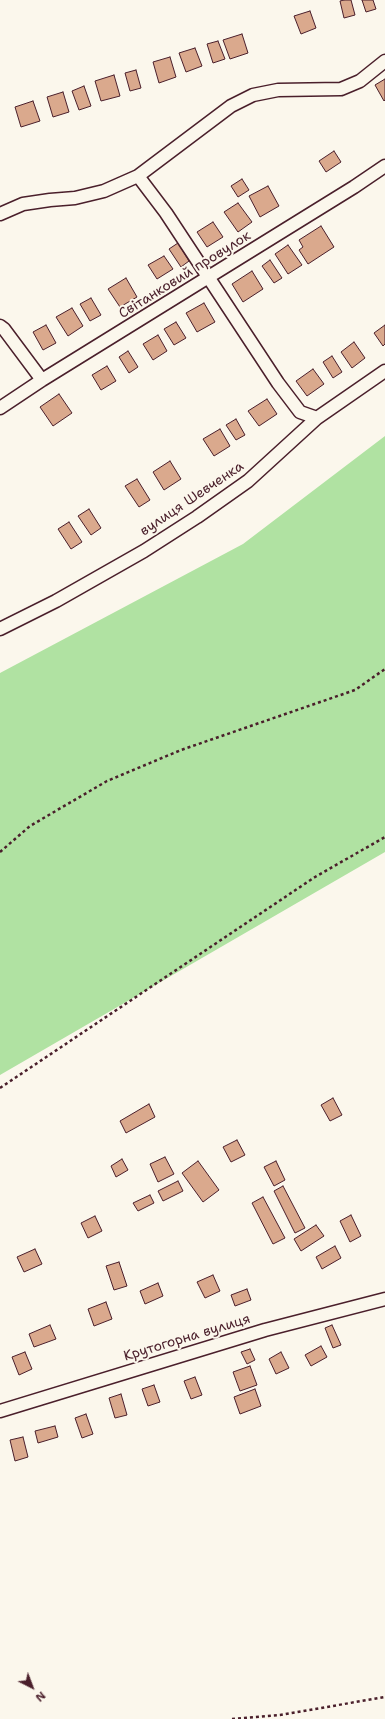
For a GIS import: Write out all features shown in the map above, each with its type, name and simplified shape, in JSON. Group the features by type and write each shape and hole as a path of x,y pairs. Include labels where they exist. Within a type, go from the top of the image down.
{"street":[{"path":"0,214 23,204 76,198 104,191 138,176 231,106 253,95 278,90 341,89 360,81 385,61"},
{"name":"Світанковий провулок","path":"0,408 42,380 209,278 385,166"},
{"path":"138,176 166,213 278,383 300,412 317,418"},
{"path":"0,326 4,329 42,380"},
{"name":"вулиця Шевченка","path":"0,629 144,551 197,517 248,481 317,418 385,371"},
{"name":"Крутогорна вулиця","path":"0,1411 265,1330 385,1299"}],"path":[{"path":"0,852 30,826 107,781 181,750 355,690 385,669"},
{"path":"0,1088 315,877 385,837"},
{"path":"232,1719 280,1715 385,1696"}],"green space":[{"path":"385,436 385,852 0,1075 0,673 243,544"}],"building":[{"path":"351,0 355,15 344,18 340,1"},
{"path":"362,0 373,0 376,9 366,12"},
{"path":"310,11 316,28 301,34 294,16"},
{"path":"242,34 248,53 230,59 223,40"},
{"path":"218,41 225,59 213,63 207,44"},
{"path":"195,48 202,66 186,72 179,53"},
{"path":"170,57 176,77 159,83 153,62"},
{"path":"136,70 141,88 130,91 125,73"},
{"path":"114,75 120,96 101,101 95,81"},
{"path":"385,79 385,100 384,101 375,85"},
{"path":"84,86 91,106 79,110 72,91"},
{"path":"63,92 69,112 53,117 47,97"},
{"path":"33,101 40,121 21,127 15,107"},
{"path":"334,151 341,162 326,172 319,161"},
{"path":"242,179 249,190 238,197 231,186"},
{"path":"268,186 279,206 260,217 249,196"},
{"path":"238,203 252,222 238,232 224,212"},
{"path":"213,222 223,237 207,247 197,232"},
{"path":"321,226 334,247 308,264 299,250 303,247 299,240"},
{"path":"178,243 189,261 181,267 169,249"},
{"path":"288,245 302,265 288,274 275,254"},
{"path":"164,256 173,269 157,279 148,265"},
{"path":"270,260 282,278 274,283 262,266"},
{"path":"252,271 263,289 243,302 232,284"},
{"path":"126,278 137,297 120,307 108,289"},
{"path":"91,298 101,315 90,321 80,304"},
{"path":"204,303 215,322 197,332 186,313"},
{"path":"72,308 83,326 68,336 56,317"},
{"path":"176,322 186,338 174,345 164,329"},
{"path":"46,325 56,343 43,350 33,332"},
{"path":"385,325 385,344 383,346 374,333"},
{"path":"158,335 167,351 153,360 143,344"},
{"path":"354,342 365,358 352,368 341,352"},
{"path":"128,351 138,367 129,373 119,357"},
{"path":"332,356 342,372 333,378 323,362"},
{"path":"107,366 116,381 101,390 92,375"},
{"path":"313,369 324,384 307,396 296,381"},
{"path":"59,394 72,413 53,426 40,407"},
{"path":"267,399 277,414 259,426 248,411"},
{"path":"236,419 245,435 236,440 226,425"},
{"path":"220,429 230,446 214,456 203,439"},
{"path":"170,461 181,479 164,490 153,472"},
{"path":"137,479 150,500 139,507 125,486"},
{"path":"89,509 101,528 91,535 78,516"},
{"path":"69,522 82,542 71,549 58,529"},
{"path":"333,1098 342,1115 330,1121 321,1105"},
{"path":"149,1104 155,1117 126,1133 120,1121"},
{"path":"237,1140 245,1155 231,1162 223,1147"},
{"path":"165,1157 174,1174 158,1182 150,1164"},
{"path":"122,1159 128,1170 116,1177 111,1166"},
{"path":"198,1161 219,1190 203,1202 182,1173"},
{"path":"276,1161 285,1180 274,1186 264,1167"},
{"path":"178,1181 183,1191 163,1201 158,1191"},
{"path":"283,1186 305,1228 295,1233 274,1191"},
{"path":"150,1195 154,1203 138,1211 133,1203"},
{"path":"263,1197 285,1238 273,1244 252,1203"},
{"path":"351,1215 361,1236 350,1242 340,1221"},
{"path":"95,1216 102,1231 88,1238 81,1223"},
{"path":"316,1225 324,1236 301,1251 294,1239"},
{"path":"335,1246 341,1258 322,1269 316,1257"},
{"path":"35,1249 42,1264 24,1272 17,1257"},
{"path":"119,1262 127,1286 114,1290 106,1266"},
{"path":"213,1275 220,1291 205,1298 197,1282"},
{"path":"158,1283 163,1296 145,1304 140,1291"},
{"path":"247,1289 251,1300 235,1306 231,1295"},
{"path":"106,1302 112,1319 94,1326 88,1309"},
{"path":"50,1325 56,1339 34,1347 29,1334"},
{"path":"332,1325 341,1345 333,1348 325,1328"},
{"path":"321,1346 327,1357 311,1366 305,1355"},
{"path":"250,1349 255,1360 247,1364 241,1352"},
{"path":"25,1352 32,1369 19,1375 12,1357"},
{"path":"281,1352 289,1368 276,1374 269,1359"},
{"path":"250,1366 257,1385 240,1391 233,1372"},
{"path":"195,1377 202,1395 191,1399 184,1381"},
{"path":"154,1385 160,1402 148,1406 142,1389"},
{"path":"255,1389 261,1406 240,1414 234,1397"},
{"path":"121,1394 127,1415 115,1418 109,1398"},
{"path":"86,1414 93,1434 82,1438 75,1418"},
{"path":"55,1426 58,1437 38,1443 35,1431"},
{"path":"23,1437 28,1457 15,1461 10,1440"}]}
